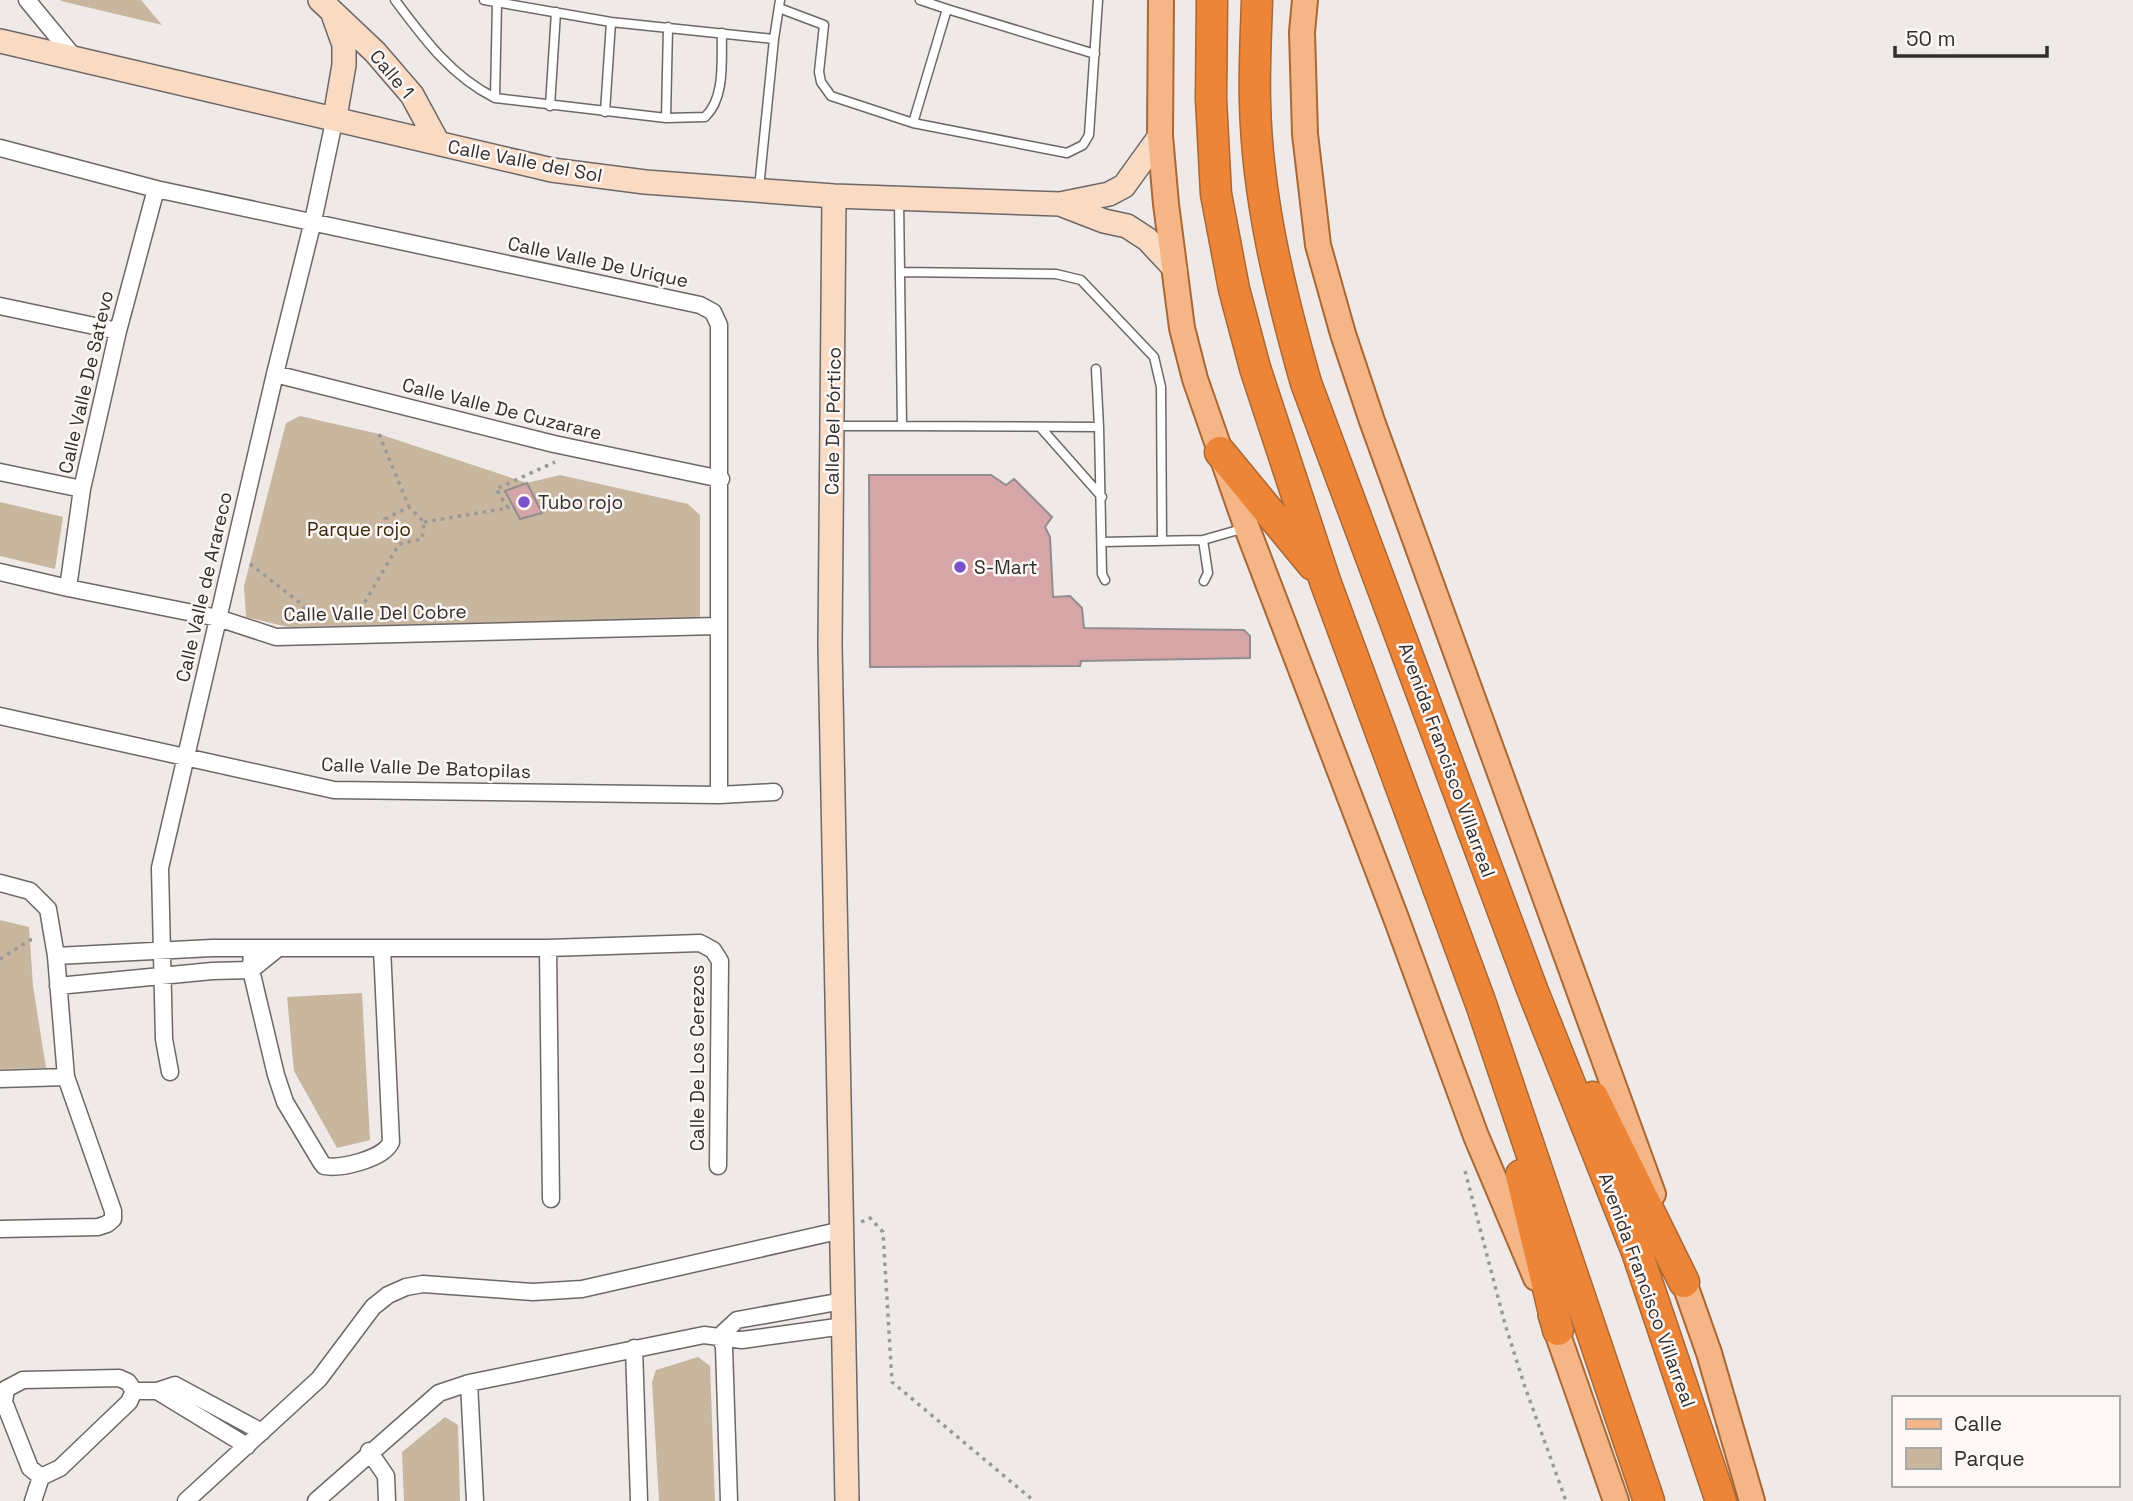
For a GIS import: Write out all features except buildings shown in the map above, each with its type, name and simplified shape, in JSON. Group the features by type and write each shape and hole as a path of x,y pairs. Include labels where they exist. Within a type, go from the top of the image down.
{"highway":[{"path":"1212,0 1211,99 1216,194 1234,289 1255,368 1325,581 1481,1004 1649,1501"},
{"name":"Avenida Francisco Villarreal","path":"1256,0 1255,104 1264,201 1280,291 1306,383 1532,989 1637,1252 1721,1501"},
{"path":"1220,452 1325,581"},
{"path":"1532,989 1600,1109 1684,1282"},
{"path":"1481,1004 1558,1330"}],"main road":[{"path":"1161,0 1160,136 1166,204 1182,328 1195,379 1247,528 1476,1136 1558,1330 1614,1500"},
{"name":"Avenida Francisco Villarreal","path":"1305,0 1302,32 1306,134 1318,245 1343,334 1372,421 1618,1094 1709,1353 1752,1501"}],"street":[{"path":"27,0 74,57"},
{"name":"Calle 1","path":"326,7 344,45 344,65 335,117"},
{"name":"Calle 1","path":"326,7 375,52 412,95 438,143"},
{"name":"Calle Valle del Sol","path":"0,41 335,117 552,170 834,197 1060,204 1109,194 1125,186 1160,136"},
{"name":"Calle Valle de Arareco","path":"170,1072 164,1039 160,868 313,221 335,117"},
{"name":"Calle Valle De Urique","path":"0,148 156,189 707,308 717,317 719,325 719,795"},
{"name":"Calle Valle De Satevo","path":"68,588 82,489 118,331 156,189"},
{"name":"Calle Del Pórtico","path":"834,197 830,645 847,1501"},
{"name":"Calle Valle del Sol","path":"1060,204 1104,221 1127,226 1147,239 1175,269"},
{"path":"0,306 118,331"},
{"name":"Calle Valle De Cuzarare","path":"275,374 583,451 721,479"},
{"path":"0,472 82,489"},
{"name":"Calle Valle Del Cobre","path":"0,572 218,618 276,637 718,626"},
{"name":"Calle Valle De Batopilas","path":"0,716 334,790 719,795 774,792"},
{"path":"0,883 19,887 37,897 48,909 56,956 65,1077 110,1202 113,1219 97,1227 0,1229"},
{"name":"Calle De Los Cerezos","path":"56,956 252,947 548,948 700,943 710,947 720,961 719,1166"},
{"path":"252,947 251,970 285,1102 324,1166 334,1167 379,1156 391,1142 382,948"},
{"path":"548,948 551,1199"},
{"path":"58,986 212,971 251,970 277,949"},
{"path":"0,1079 65,1077"},
{"path":"186,1501 319,1380 373,1307 406,1287 423,1284 533,1292 582,1289 842,1230"},
{"path":"720,1336 737,1320 843,1301"},
{"path":"316,1501 369,1451 439,1393 469,1383 704,1335 742,1340 844,1326"},
{"path":"720,1336 724,1347 729,1501"},
{"path":"634,1348 639,1501"},
{"path":"41,1477 30,1468 4,1402 3,1387 23,1380 119,1378 128,1382 134,1391"},
{"path":"469,1383 475,1501"},
{"path":"134,1391 157,1391 175,1385 262,1432"},
{"path":"33,1501 41,1477 60,1468 129,1402 134,1391"},
{"path":"157,1391 247,1446"},
{"path":"369,1451 386,1476 387,1501"}],"lane":[{"path":"395,0 452,71 475,88 495,98 605,112 666,118 705,117 713,110 718,94 722,33"},
{"path":"484,0 611,22 774,39"},
{"path":"920,0 1095,54"},
{"path":"759,190 779,4 824,25 819,72 821,82 831,96 913,123 1067,153 1076,151 1089,135 1098,0"},
{"path":"495,98 497,2"},
{"path":"913,123 947,9"},
{"path":"550,106 556,12"},
{"path":"605,112 611,22"},
{"path":"666,118 668,27"},
{"path":"899,200 902,426"},
{"path":"900,272 1070,276 1081,280 1154,356 1158,367 1161,387 1162,541"},
{"path":"1096,369 1102,496 1102,574 1105,580"},
{"path":"833,426 1099,427"},
{"path":"1041,428 1102,496"},
{"path":"1102,542 1203,540 1247,528"},
{"path":"1203,540 1208,573 1204,581"}],"path":[{"path":"379,434 409,507 424,522"},
{"path":"424,522 508,508 496,489 583,451"},
{"path":"399,544 385,519 409,507"},
{"path":"354,622 399,544 422,538 424,522"},
{"path":"250,564 299,602 318,624"},
{"path":"0,959 30,940 53,939"},
{"path":"1464,1170 1505,1324 1566,1501"},
{"path":"842,1230 870,1218 883,1232 892,1382 1034,1501"}],"green space":[{"path":"141,0 162,25 61,1"},
{"name":"Parque rojo","path":"300,416 379,434 527,483 560,475 688,504 700,515 700,619 288,627 246,617 244,586 286,423"},
{"path":"0,502 63,517 55,569 0,556"},
{"path":"0,920 29,927 33,986 46,1068 0,1069"},
{"path":"362,993 370,1140 337,1148 294,1071 287,997"},
{"path":"698,1357 710,1366 715,1501 659,1501 652,1382 656,1370"},
{"path":"445,1417 458,1425 460,1501 404,1501 402,1452"}],"place":[{"name":"Tubo rojo","path":"524,502"},
{"name":"S-Mart","path":"960,567"}]}
